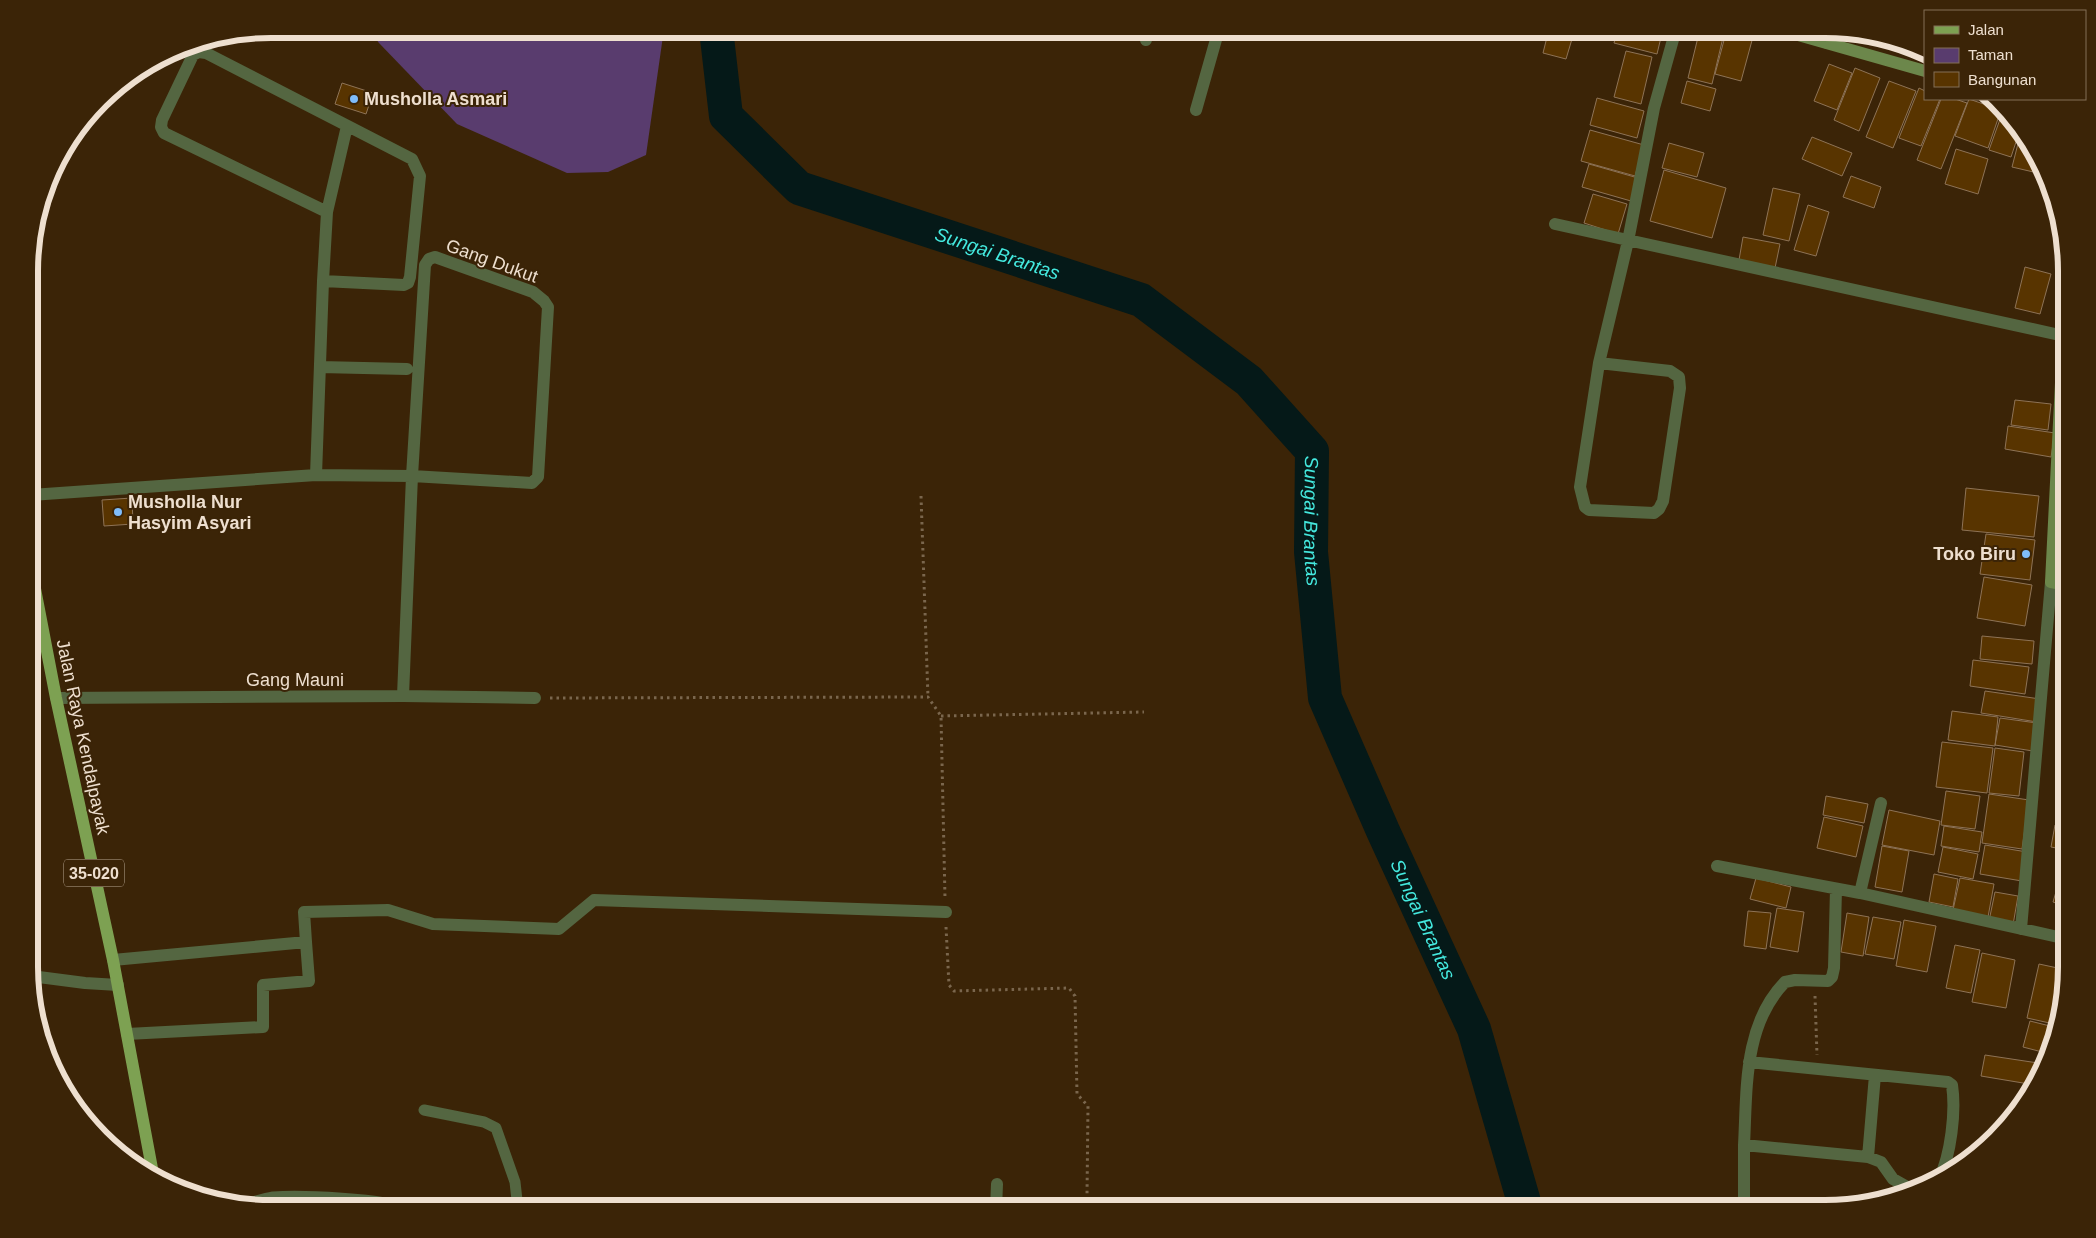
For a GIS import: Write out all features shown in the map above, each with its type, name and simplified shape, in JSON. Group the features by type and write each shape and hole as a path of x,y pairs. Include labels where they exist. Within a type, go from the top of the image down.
{"main road":[{"path":"1807,38 1924,71"},
{"path":"2058,472 2051,582 2058,583"},
{"name":"Jalan Raya Kendalpayak","path":"38,604 56,698 113,960 152,1168"}],"street":[{"path":"1196,110 1216,38"},
{"path":"1599,363 1670,372 1679,377 1680,388 1663,501 1659,509 1654,513 1589,510 1583,502 1580,487 1599,363 1628,241 1654,108 1673,38"},
{"path":"1827,44 1829,38"},
{"path":"323,281 404,285 408,283 420,176 417,167 412,159 206,53 199,52 193,55 162,120 164,133 327,212"},
{"path":"316,475 327,212 347,126"},
{"path":"1555,224 2058,335"},
{"name":"Gang Dukut","path":"435,257 533,292 548,307 538,477 532,483 525,484 412,476 425,265 429,259 435,257"},
{"path":"320,367 407,369"},
{"path":"38,495 316,475 412,476 403,696"},
{"path":"2021,929 2051,582"},
{"name":"Gang Mauni","path":"56,698 403,696 535,698"},
{"path":"1860,893 1880,803"},
{"path":"1717,866 1860,893 2058,937"},
{"path":"1744,1200 1744,1145 1749,1062 1752,1045 1779,988 1785,982 1828,981 1832,977 1834,968 1836,889"},
{"path":"127,1034 263,1027 263,985 309,981 304,912 388,910 433,924 559,930 594,900 946,912"},
{"path":"113,960 306,942"},
{"path":"38,977 118,985"},
{"path":"1749,1062 1948,1082 1952,1084 1952,1120 1943,1169"},
{"path":"1868,1157 1875,1075"},
{"path":"1744,1145 1868,1157 1881,1162 1893,1179 1906,1186"},
{"path":"996,1200 997,1184"}],"lane":[{"path":"424,1110 484,1122 496,1128 514,1182 517,1200"},
{"path":"263,1200 272,1198 351,1200"}],"path":[{"path":"922,496 928,697 942,716 949,985 954,991 1069,988 1075,996 1078,1094 1088,1106 1087,1200"},
{"path":"535,698 928,697"},
{"path":"942,716 1144,712"},
{"path":"1814,981 1817,1069"}],"green space":[{"path":"375,38 663,38 646,155 608,172 567,173 457,124"}],"building":[{"path":"1547,38 1572,38 1566,59 1543,53"},
{"path":"1615,38 1661,38 1657,54 1614,43"},
{"path":"1698,38 1723,38 1712,84 1688,78"},
{"path":"1725,38 1753,38 1741,81 1715,74"},
{"path":"1626,51 1652,57 1641,104 1614,97"},
{"path":"1829,64 1852,73 1837,110 1814,101"},
{"path":"1855,68 1880,78 1859,131 1834,120"},
{"path":"1687,81 1716,89 1710,111 1681,103"},
{"path":"1889,81 1916,91 1893,148 1866,137"},
{"name":"Musholla Asmari","path":"342,83 373,93 366,114 335,104"},
{"path":"1919,88 1924,90 1924,100 1940,100 1921,146 1899,138"},
{"path":"1597,98 1644,111 1637,138 1590,125"},
{"path":"1941,100 1958,100 1967,103 1941,169 1917,160"},
{"path":"1969,100 1990,106 1999,115 1988,148 1955,136"},
{"path":"2001,117 2017,139 2011,157 1989,150"},
{"path":"1590,130 1644,145 1635,176 1581,161"},
{"path":"1812,137 1852,153 1842,176 1802,159"},
{"path":"2019,141 2038,173 2012,167"},
{"path":"1669,143 1704,153 1697,177 1662,168"},
{"path":"1956,149 1988,159 1978,194 1945,184"},
{"path":"1589,164 1638,178 1631,201 1582,187"},
{"path":"1664,170 1726,188 1712,238 1650,221"},
{"path":"1851,176 1881,187 1874,208 1843,197"},
{"path":"1773,188 1800,194 1789,241 1763,235"},
{"path":"1593,194 1627,204 1618,234 1584,223"},
{"path":"1808,205 1829,212 1816,256 1794,250"},
{"path":"1743,237 1780,244 1775,268 1739,260"},
{"path":"2025,267 2051,274 2040,314 2015,308"},
{"path":"2015,400 2051,404 2048,430 2011,425"},
{"path":"2008,426 2055,433 2051,457 2005,449"},
{"path":"1966,488 2039,496 2034,537 1962,530"},
{"name":"Musholla Nur Hasyim Asyari","path":"132,498 133,524 104,526 102,500"},
{"path":"1986,534 2035,540 2030,580 1980,574"},
{"path":"1984,577 2032,585 2025,626 1977,618"},
{"path":"1982,636 2034,641 2032,664 1980,659"},
{"path":"1973,660 2029,667 2025,694 1970,686"},
{"path":"1985,691 2040,699 2037,722 1981,713"},
{"path":"1952,711 1998,717 1995,746 1948,740"},
{"path":"2000,718 2037,723 2033,751 1995,745"},
{"path":"1942,742 1993,748 1987,793 1936,787"},
{"path":"1995,748 2024,752 2019,796 1989,793"},
{"path":"1946,791 1980,796 1975,829 1941,825"},
{"path":"1989,794 2029,800 2022,849 1982,843"},
{"path":"1826,796 1868,804 1864,823 1823,815"},
{"path":"1889,810 1940,821 1934,855 1882,845"},
{"path":"1824,817 1863,826 1856,857 1817,848"},
{"path":"2055,825 2058,825 2058,848 2051,847"},
{"path":"1944,826 1982,832 1979,852 1941,846"},
{"path":"1985,845 2027,852 2022,881 1980,874"},
{"path":"1882,846 1909,851 1902,892 1875,887"},
{"path":"1943,847 1978,854 1973,879 1938,872"},
{"path":"1934,874 1958,879 1953,907 1929,902"},
{"path":"1756,878 1791,887 1786,908 1750,899"},
{"path":"1960,878 1994,884 1988,917 1953,910"},
{"path":"2058,885 2058,904 2053,902"},
{"path":"1995,892 2018,896 2013,925 1989,921"},
{"path":"1777,908 1804,912 1798,952 1770,947"},
{"path":"1748,911 1771,913 1766,949 1744,946"},
{"path":"1847,913 1869,917 1863,956 1841,952"},
{"path":"1873,917 1901,922 1894,959 1865,954"},
{"path":"1904,920 1936,926 1927,972 1896,966"},
{"path":"1955,945 1980,950 1971,993 1946,988"},
{"path":"1982,953 2015,960 2006,1008 1972,1002"},
{"path":"2039,964 2058,968 2057,998 2052,1024 2027,1018"},
{"path":"2030,1021 2051,1026 2043,1052 2023,1047"},
{"path":"1985,1055 2038,1063 2027,1084 1981,1076"}],"waterway":[{"name":"Sungai Brantas","path":"717,38 726,116 799,188 1141,300 1249,381 1312,451 1311,552 1325,698 1383,831 1474,1029 1523,1200"}],"place":[{"name":"Musholla Asmari","path":"354,99"},
{"name":"Musholla Nur Hasyim Asyari","path":"118,512"},
{"name":"Toko Biru","path":"2026,554"}]}
